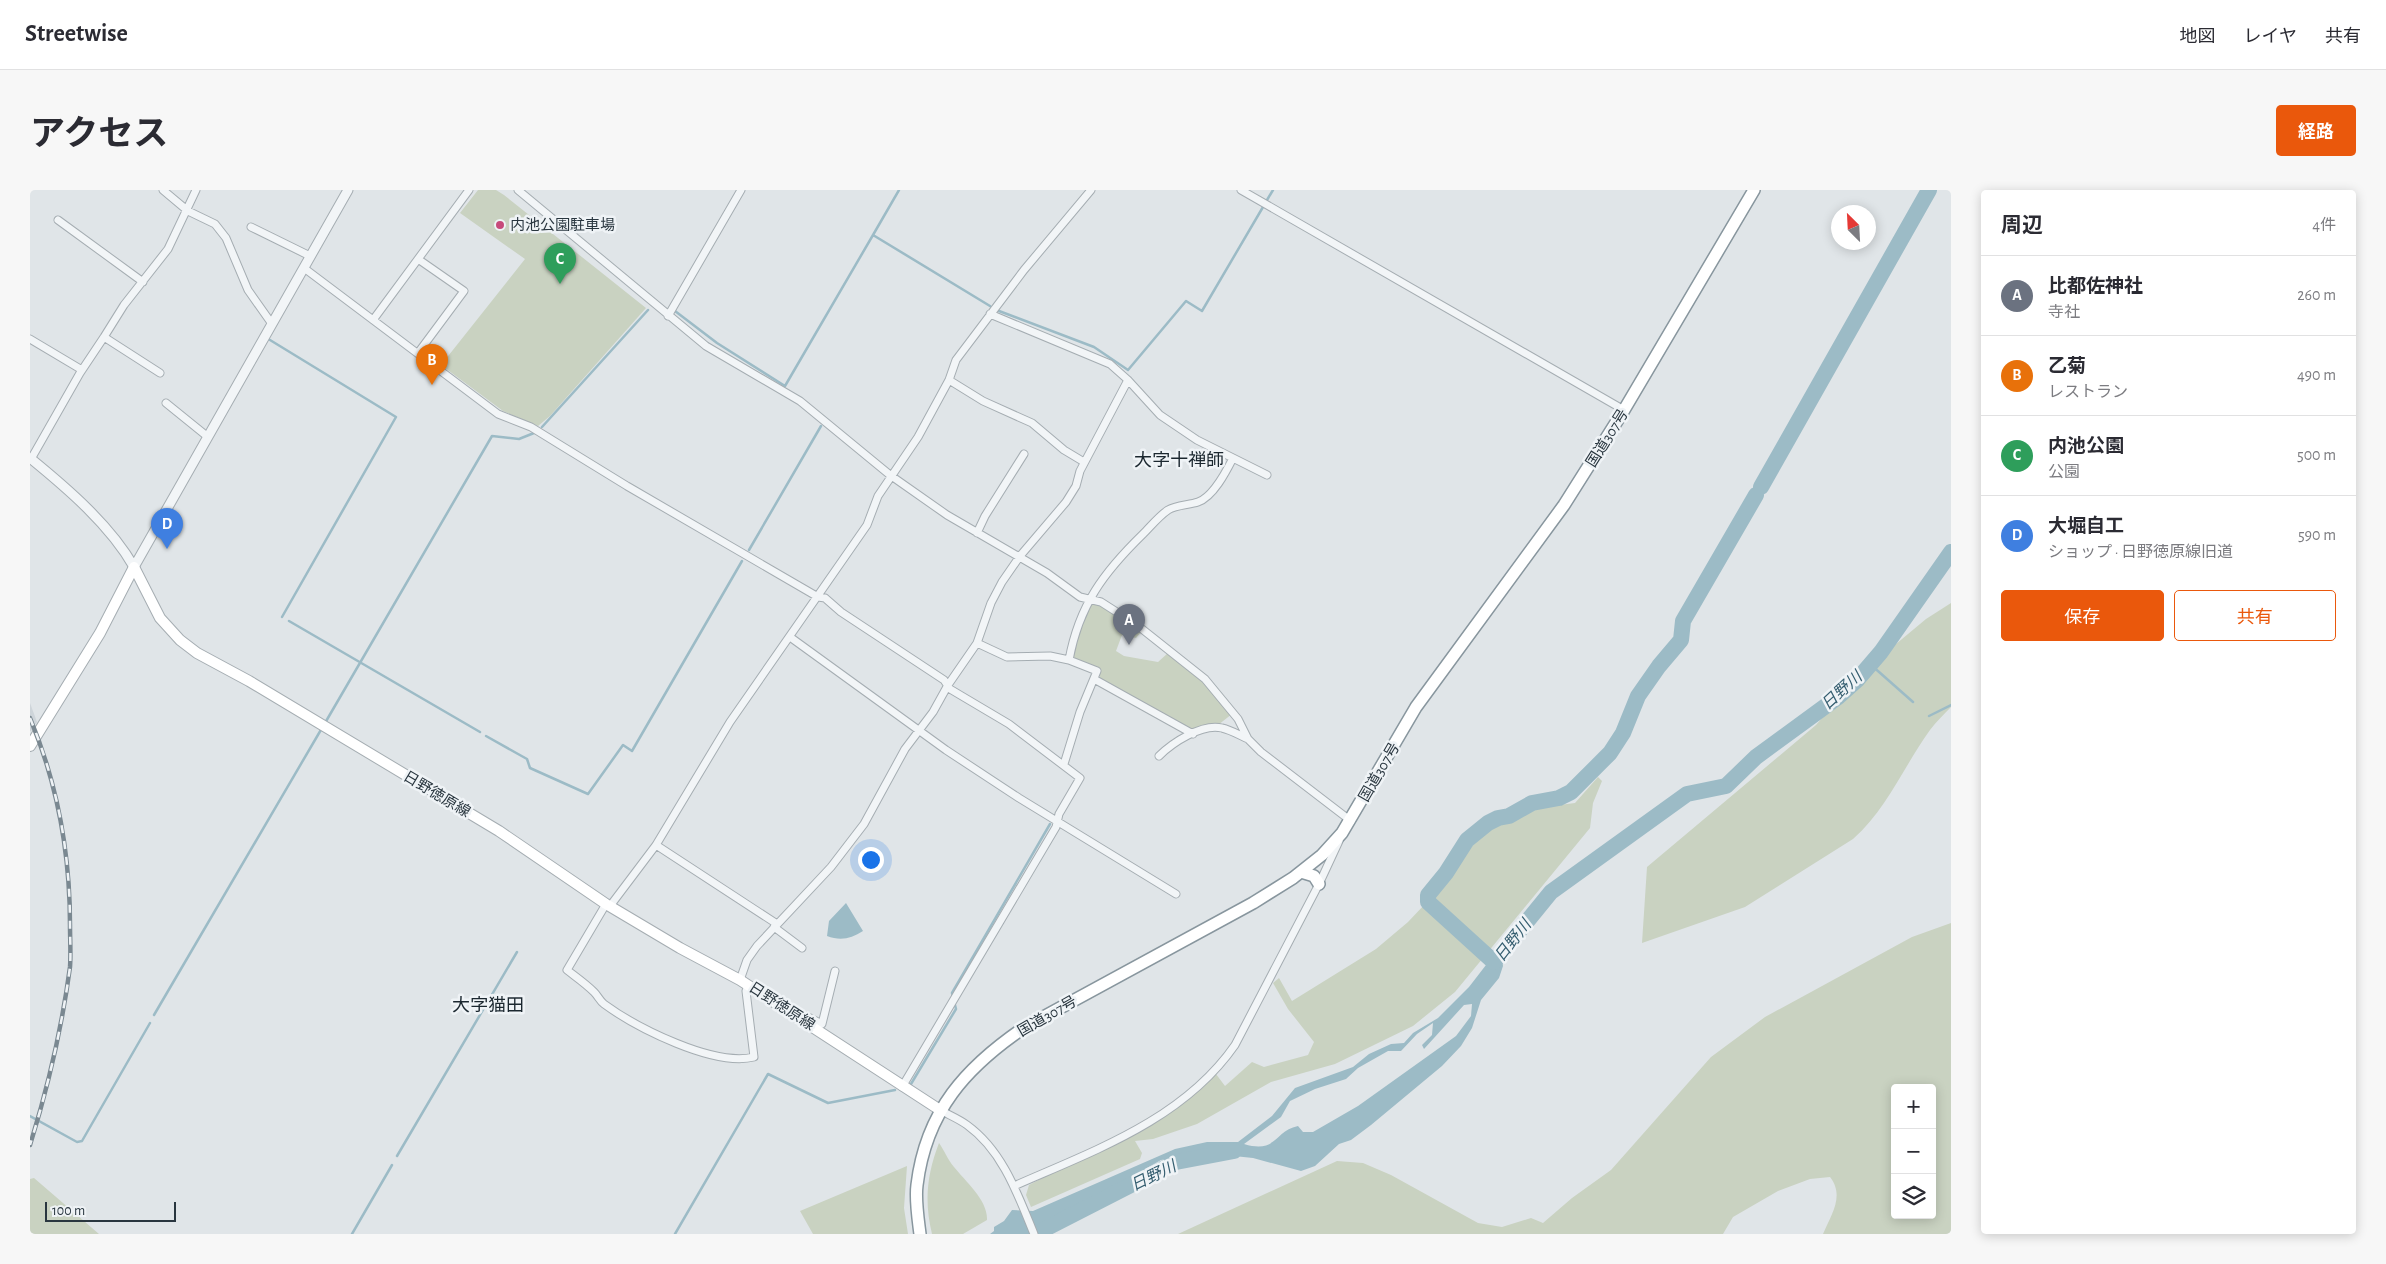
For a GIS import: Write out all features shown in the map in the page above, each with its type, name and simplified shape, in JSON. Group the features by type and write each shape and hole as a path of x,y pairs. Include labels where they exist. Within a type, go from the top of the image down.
{"highway":[{"name":"国道307号","path":"920,1234 916,1186 924,1150 940,1110 963,1077 995,1047 1018,1032 1253,903 1301,872 1342,833 1416,707 1564,505 1624,410 1754,190"},
{"path":"1301,872 1314,876 1319,884"}],"main road":[{"name":"日野徳原線","path":"134,567 160,618 180,640 197,654 249,680 322,726 499,831 608,905 680,948 744,982 902,1087 940,1110"},
{"path":"30,745 95,640 134,567"}],"street":[{"path":"163,190 188,211 215,224 226,238 248,290 272,324"},
{"path":"134,567 126,552 93,515 31,458 82,370 168,249 188,211 196,190"},
{"path":"134,567 348,190"},
{"path":"373,320 469,190"},
{"path":"518,190 706,346 800,401 890,475 977,533 1020,556 1080,597 1101,602 1122,615 1205,679 1238,719 1248,739 1261,752 1351,820"},
{"path":"668,316 741,190"},
{"path":"1091,190 990,314 956,360 949,380 918,437 890,475 867,525 730,722 656,845 608,905 567,970 594,992 602,1003 669,1041 722,1057 754,1057 744,982 747,960 830,867 864,824 906,749 934,712 948,685 978,643 991,603 1020,556 1066,502 1084,462 1128,380"},
{"path":"1241,190 1624,410"},
{"path":"58,220 143,282"},
{"path":"251,227 310,256"},
{"path":"418,259 464,291 418,353"},
{"path":"304,268 498,414 531,427 818,597 825,598 841,612 944,680 950,689 1009,724 1080,778 902,1087"},
{"path":"990,314 1090,354 1110,364 1128,380 1160,415 1197,440 1267,475"},
{"path":"104,337 160,373"},
{"path":"30,339 82,370"},
{"path":"949,380 982,401 1032,423 1064,450 1084,462"},
{"path":"166,403 208,437"},
{"path":"977,533 989,509 1024,454"},
{"path":"1069,660 1074,633 1090,600 1110,569 1163,514 1170,509 1207,498 1227,470 1233,458"},
{"path":"790,637 970,766 1176,894"},
{"path":"978,643 1008,657 1050,656 1069,660 1097,671 1080,712 1064,764"},
{"path":"1094,679 1193,734"},
{"path":"1159,756 1167,748 1204,730 1221,727 1248,739"},
{"path":"1014,1186 1119,1138 1162,1114 1211,1073 1235,1045 1319,884 1342,833"},
{"path":"656,845 776,926 802,948"},
{"path":"798,1017 802,1014 822,1024 835,971"},
{"path":"940,1110 966,1124 985,1140 1014,1186 1034,1234"}],"shaded area":[{"path":"30,703 37,722 31,731 30,731"}],"green space":[{"path":"478,190 496,190 504,195 646,308 550,416 538,426 503,411 441,365 525,259 460,213"},
{"path":"1091,602 1103,604 1142,631 1136,638 1122,635 1116,651 1124,656 1158,662 1168,653 1203,682 1232,714 1218,725 1192,729 1100,678 1099,669 1073,659 1076,634"},
{"path":"1951,603 1951,707 1930,730 1885,801 1865,827 1853,839 1745,907 1642,943 1647,867 1816,725 1860,674 1926,619"},
{"path":"1598,777 1602,781 1593,803 1590,828 1455,992 1413,1026 1335,1064 1271,1082 1197,1124 1153,1139 1135,1141 1142,1153 1140,1159 1031,1207 1026,1195 1029,1185 1179,1107 1216,1074 1225,1086 1252,1062 1264,1067 1308,1055 1314,1042 1288,1009 1273,983 1279,978 1292,1001 1376,949 1408,922 1443,885 1472,842 1498,821 1515,819 1536,808 1575,803"},
{"path":"1951,923 1951,1234 1823,1234 1833,1213 1836,1198 1834,1184 1830,1177 1810,1179 1778,1191 1733,1217 1723,1234 1178,1234 1337,1161 1363,1163 1391,1175 1478,1223 1502,1227 1531,1218 1543,1223 1572,1198 1611,1170 1711,1057 1765,1017 1912,937"},
{"path":"939,1143 952,1164 984,1205 987,1220 963,1234 932,1234 928,1210 928,1188 929,1177"},
{"path":"907,1166 904,1208 908,1234 813,1234 800,1211"},
{"path":"34,1178 99,1234 30,1234 30,1179"}],"water":[{"path":"846,903 863,931 845,938 827,936 829,921"},
{"path":"1503,943 1507,945 1501,954 1503,966 1499,978 1481,1000 1472,1028 1461,1046 1442,1066 1371,1125 1351,1140 1339,1144 1315,1166 1301,1171 1253,1158 1205,1153 1161,1160 1053,1222 1044,1234 990,1234 994,1231 994,1227 1004,1221 1012,1210 1033,1211 1175,1149 1207,1142 1238,1142 1272,1116 1295,1088 1353,1067 1369,1054 1391,1044 1404,1043 1413,1033 1438,1018 1469,987","holes":["1472,1004 1471,1016 1456,1036 1358,1106 1313,1132 1303,1132 1298,1126 1284,1132 1269,1144 1263,1146 1244,1144 1281,1117 1290,1101 1315,1089 1346,1079 1358,1068 1388,1051 1401,1051 1417,1034 1433,1023 1432,1035 1422,1045 1424,1049 1464,1005"]}],"waterway":[{"path":"873,235 899,190"},
{"path":"1267,200 1273,190"},
{"path":"1761,487 1929,190"},
{"path":"999,311 1094,347 1128,370 1186,301 1202,311 1263,207"},
{"path":"675,311 717,343 785,386 873,235 990,306"},
{"path":"542,427 648,310"},
{"path":"270,340 396,417 282,617"},
{"path":"749,550 821,426"},
{"path":"325,723 492,436 519,439 534,433"},
{"path":"1494,962 1428,902 1428,895 1446,873 1467,840 1488,823 1498,818 1509,816 1532,803 1559,798 1571,792 1610,753 1623,733 1638,696 1659,666 1681,640 1683,621 1756,495"},
{"name":"日野川","path":"1494,962 1551,892 1687,794 1726,786 1756,757 1838,697 1857,680 1881,652 1951,552"},
{"path":"486,736 527,759 530,768 588,794 623,745 632,751 742,561"},
{"path":"289,621 480,732"},
{"path":"1870,664 1913,702"},
{"path":"1929,716 1951,705"},
{"path":"154,1015 322,728"},
{"path":"953,996 952,993 1050,824"},
{"path":"397,1156 517,952"},
{"path":"911,1084 956,1009 955,1005"},
{"path":"30,1116 77,1142 82,1141 150,1023"},
{"path":"675,1234 768,1074 828,1103 895,1090"},
{"name":"日野川","path":"1035,1234 1176,1162 1234,1151"},
{"path":"352,1234 392,1165"}],"railway":[{"path":"30,718 48,768 65,846 68,872 70,952 70,967 59,1034 30,1145"}],"place":[{"name":"内池公園駐車場","path":"500,225"},
{"name":"内池公園","path":"560,284"},
{"name":"乙菊","path":"432,385"},
{"name":"大堀自工","path":"167,549"},
{"name":"比都佐神社","path":"1129,645"}],"district":[{"name":"大字十禅師","path":"1179,460"},
{"name":"大字猫田","path":"488,1005"}]}
